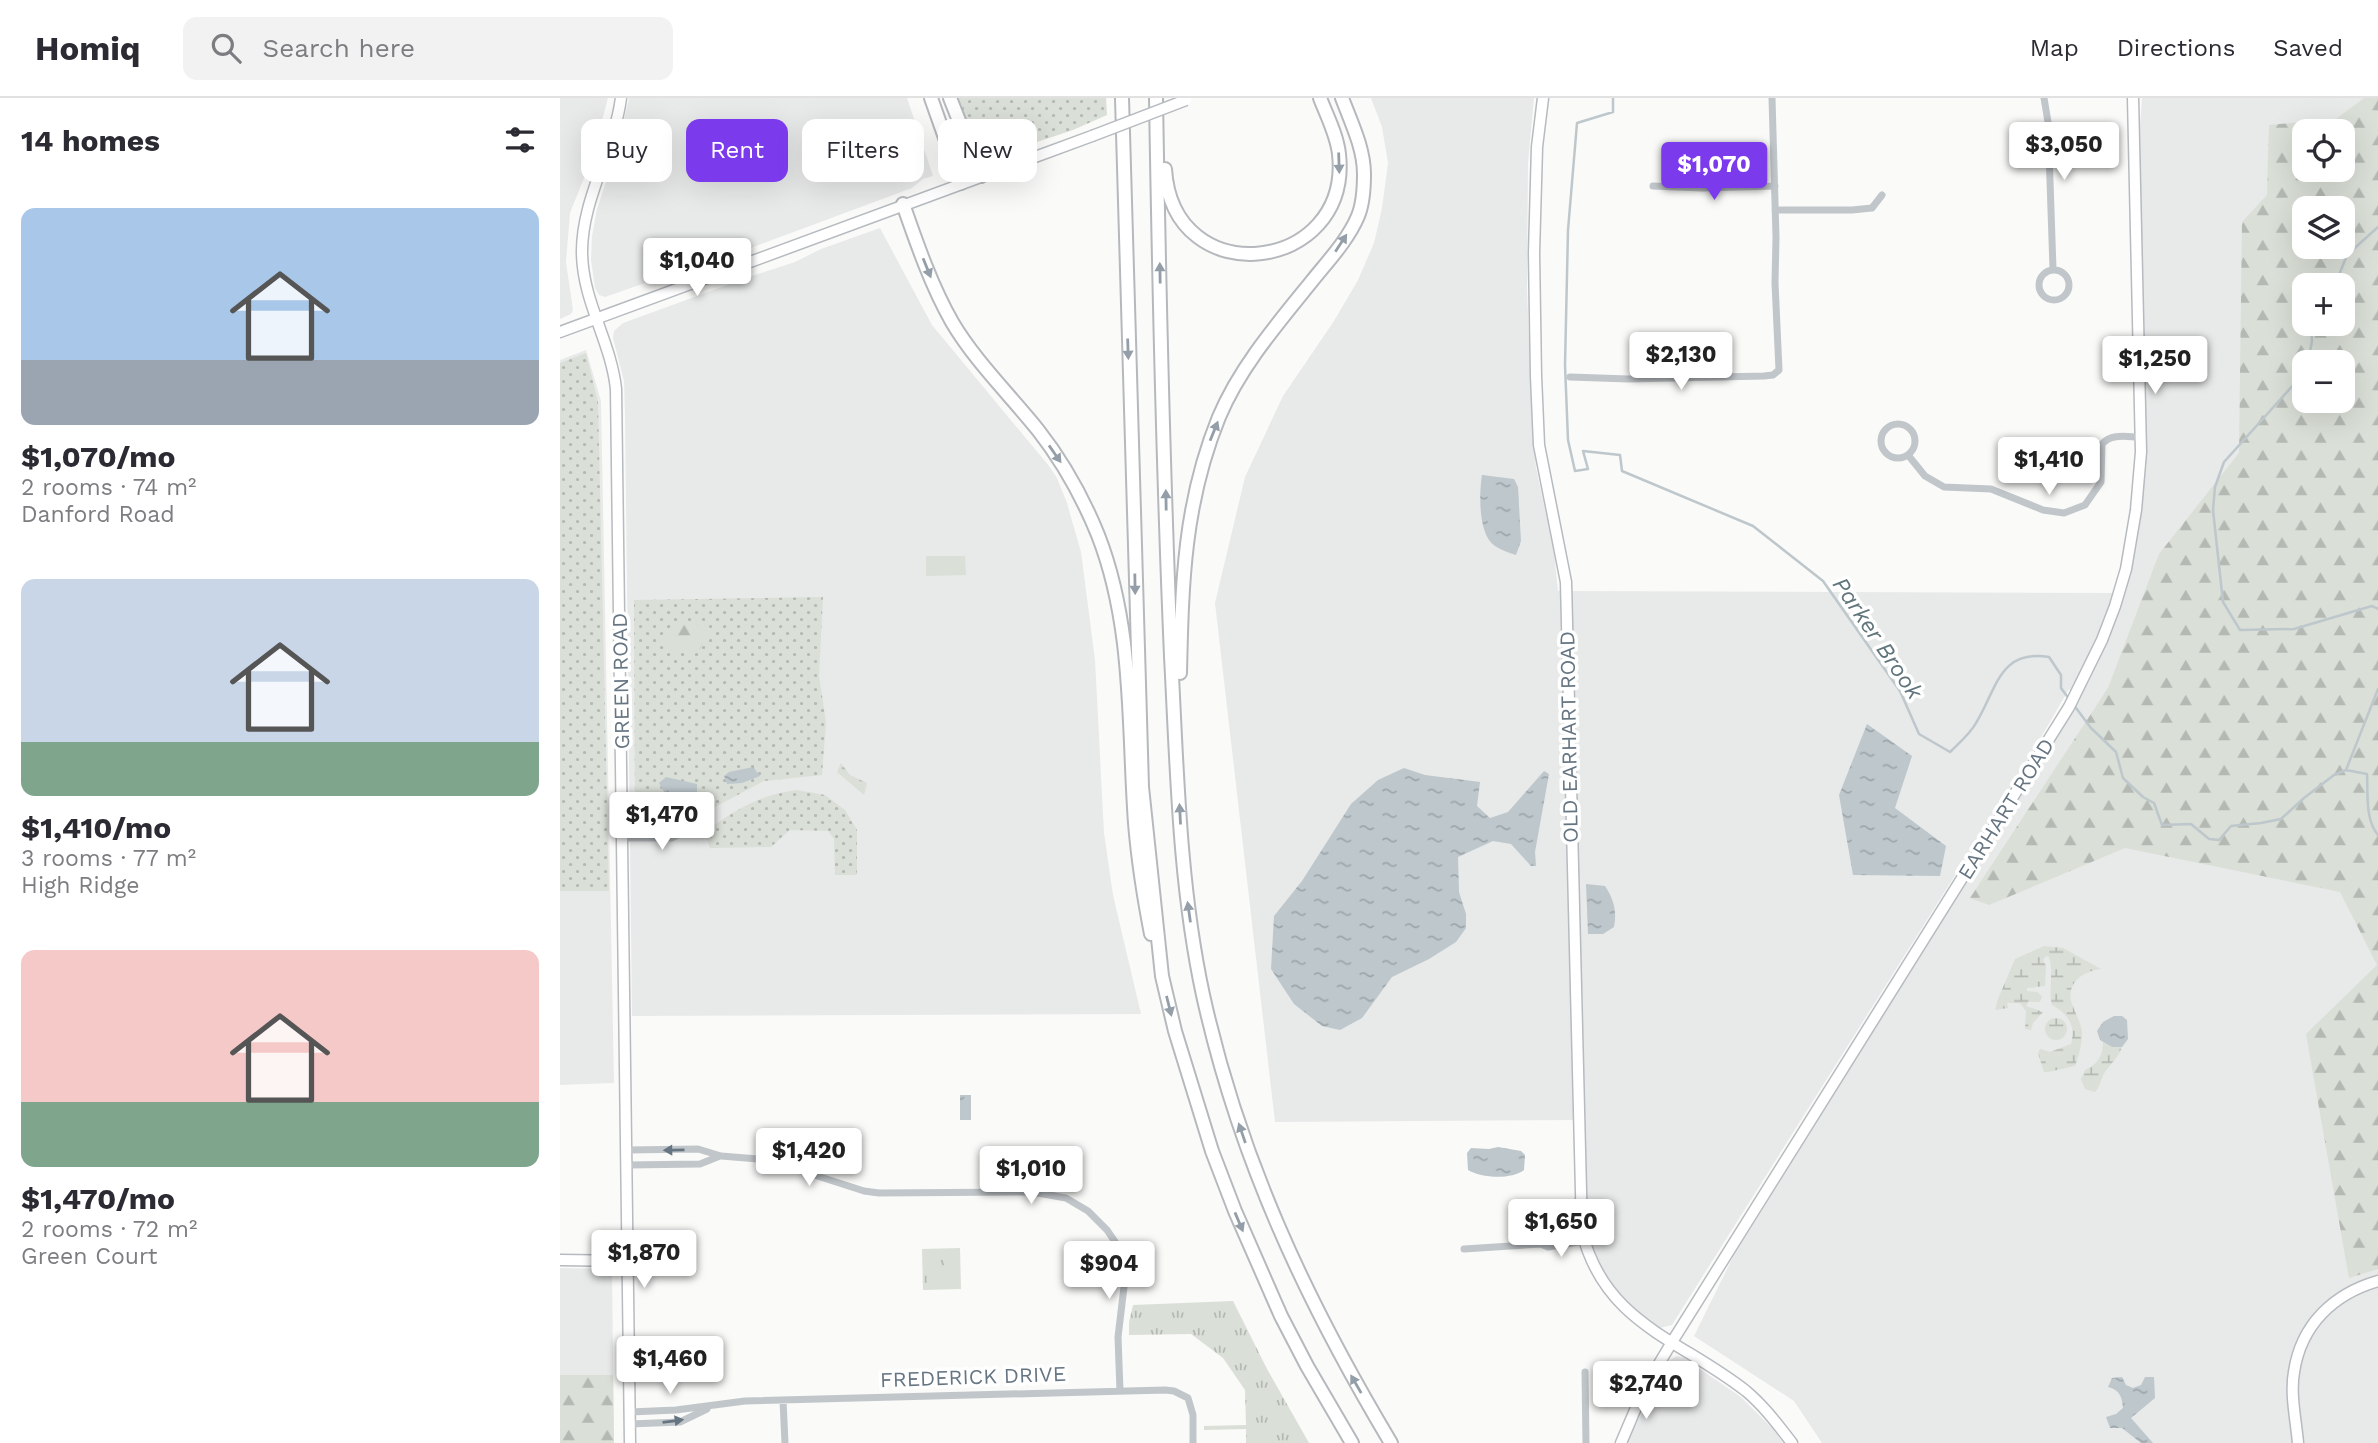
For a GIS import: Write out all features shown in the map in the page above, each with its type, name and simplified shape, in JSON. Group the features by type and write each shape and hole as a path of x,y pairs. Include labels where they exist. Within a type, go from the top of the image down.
{"highway":[{"path":"931,98 961,183"},
{"path":"950,98 958,119"},
{"path":"1122,98 1141,776 1162,976"},
{"path":"1157,98 1166,182 1175,210 1189,229 1208,243 1228,252 1256,255 1280,250 1302,238 1320,223 1335,198 1340,174 1339,153 1320,98"},
{"path":"1157,98 1168,595 1182,864 1196,962 1212,1033 1254,1170 1294,1266 1325,1329 1391,1443"},
{"path":"1177,764 1186,535 1202,460 1221,414 1249,363 1338,248 1357,217 1362,199 1364,173 1361,152 1342,98"},
{"path":"903,204 952,322 1063,465 1083,502 1109,565 1122,624 1135,827 1151,937 1179,1045 1212,1150 1235,1211 1281,1316 1352,1443"}],"street":[{"name":"GREEN ROAD","path":"621,98 582,242 586,283 611,357 616,389 630,1443"},
{"name":"OLD EARHART ROAD","path":"1543,98 1537,147 1534,253 1536,376 1539,445 1566,582 1583,1237 1597,1273 1612,1295 1638,1321 1747,1392 1792,1443"},
{"path":"1570,377 1628,379 1763,376 1773,375 1779,370 1772,98"},
{"path":"2043,98 2048,122 2053,269"},
{"name":"EARHART ROAD","path":"1621,1443 1644,1389 1672,1342 2069,707 2085,677 2115,606 2126,569 2136,510 2140,438 2133,98"},
{"path":"1037,156 1189,99"},
{"path":"560,332 964,182"},
{"path":"1653,186 1775,186"},
{"path":"1776,210 1872,208 1882,195"},
{"path":"2053,269 2062,272 2069,284 2063,297 2054,300 2044,297 2039,288 2043,273 2053,269"},
{"path":"1898,424 1912,431 1914,447 1908,455 1896,458 1885,454 1880,443 1887,427 1898,424"},
{"path":"1908,455 1925,476 1944,487 1992,489 2043,510 2064,513 2085,505 2097,489 2101,482 2102,444 2107,439 2116,436 2140,438"},
{"path":"688,829 673,838 623,833 688,829"},
{"path":"627,1150 698,1150 721,1156 774,1162 872,1192 1032,1192 1066,1198 1088,1210 1107,1230 1122,1252 1124,1287 1118,1337 1120,1391"},
{"path":"628,1165 700,1164 721,1156"},
{"path":"1464,1249 1541,1244 1548,1247 1583,1237"},
{"path":"560,1261 628,1261"},
{"path":"2298,1443 2293,1373 2306,1335 2317,1317 2349,1291 2378,1281"},
{"path":"1585,1372 1586,1443"},
{"name":"FREDERICK DRIVE","path":"630,1412 746,1401 1165,1390 1188,1398 1194,1443"},
{"path":"783,1400 785,1443"},
{"name":"FREDERICK DRIVE","path":"630,1424 680,1422 712,1406"}],"shaded area":[{"path":"560,98 608,98 602,119 581,119 582,182 570,213 566,262 573,310 571,314 560,319"},
{"path":"629,98 907,98 914,119 802,119 802,182 919,182 912,188 673,277 665,276 605,297 599,295 595,288 591,260 597,209 606,182 672,182 672,119 624,119"},
{"path":"1371,98 1534,98 1528,163 1527,289 1532,427 1536,468 1554,552 1558,591 2122,593 2140,505 2139,141 2142,98 2378,98 2378,1276 2350,1286 2354,1295 2378,1287 2378,1443 1822,1443 1794,1401 1694,1336 1733,1257 2077,704 2069,689 2032,753 1672,1325 1660,1328 1637,1314 1603,1277 1586,1235 1580,1120 1275,1122 1215,603 1245,477 1283,396 1334,321 1358,280 1374,243 1388,163 1382,127"},
{"path":"924,149 933,176 924,179"},
{"path":"880,228 932,325 1049,466 1067,503 1081,552 1095,660 1104,833 1113,895 1141,1014 632,1016 625,414 624,381 613,338 614,331 623,323 795,262 821,249"},
{"path":"586,350 601,401 614,1083 560,1085 560,360"},
{"path":"560,1268 612,1269 614,1443 560,1443"},
{"path":"1677,1356 1741,1397 1783,1443 1627,1443 1663,1370 1670,1360"}],"green space":[{"path":"958,98 1106,98 1107,115 1037,142 1037,119 966,119"},
{"path":"2364,98 2378,98 2378,1269 2349,1278 2306,1034 2377,965 2340,892 2125,848 1989,905 1970,898 2108,688 2159,554 2239,453 2242,222 2267,195 2269,125 2292,123 2292,182 2355,182 2355,119 2336,119"},
{"path":"586,353 598,402 609,891 560,891 560,363"},
{"path":"926,556 965,556 966,575 926,576"},
{"path":"823,597 819,676 826,722 822,775 764,781 696,817 669,821 635,820 634,600"},
{"path":"683,619 708,630 700,649 674,650 660,637"},
{"path":"841,763 850,775 867,783 864,795 837,772"},
{"path":"797,790 825,795 845,810 857,830 857,875 835,875 834,839 828,831 790,830 771,847 710,848 704,832 737,810 783,792"},
{"path":"2044,946 2063,948 2101,969 2078,978 2070,994 2082,1033 2075,1066 2048,1072 2044,1072 2038,1053 2040,1049 2050,1052 2071,1044 2072,1037 2066,1016 2052,1005 2049,957 2046,956 2043,960 2046,966 2045,986 2027,988 2027,991 2037,992 2042,996 2040,1002 2028,1002 2026,1006 2043,1012 2033,1023 2031,1030 2025,1029 2026,1011 2020,1003 2007,1003 2008,1008 1995,1010 2015,959"},
{"path":"2056,1018 2064,1021 2067,1029 2064,1037 2056,1040 2048,1037 2045,1029 2048,1021"},
{"path":"2103,1042 2112,1047 2122,1047 2095,1092 2085,1089 2081,1079 2085,1070 2099,1059"},
{"path":"960,1248 961,1289 923,1290 922,1249"},
{"path":"944,1255 957,1255 957,1283 944,1283"},
{"path":"926,1256 939,1256 940,1283 927,1284"},
{"path":"1233,1301 1267,1369 1309,1443 1246,1443 1246,1429 1204,1430 1204,1426 1246,1425 1245,1390 1223,1358 1191,1334 1129,1335 1133,1305"},
{"path":"560,1375 613,1375 614,1443 560,1443"}],"water":[{"path":"1482,475 1514,479 1518,487 1521,541 1516,555 1495,546 1485,533 1480,502"},
{"path":"1867,724 1912,756 1895,808 1946,846 1940,876 1853,875 1839,795"},
{"path":"753,767 760,776 742,783 727,784 724,776 729,772"},
{"path":"1404,768 1425,775 1480,782 1477,806 1490,818 1508,812 1544,771 1549,774 1535,852 1536,866 1531,866 1511,844 1493,841 1458,857 1459,892 1466,914 1466,928 1456,942 1392,977 1362,1018 1340,1030 1322,1026 1294,1004 1271,969 1274,916 1302,881 1351,804 1378,780"},
{"path":"666,777 697,784 697,803 671,804 659,783"},
{"path":"1586,884 1605,886 1613,901 1614,927 1603,934 1588,934"},
{"path":"2114,1016 2122,1016 2127,1020 2128,1039 2122,1047 2112,1047 2100,1040 2097,1031 2103,1022"},
{"path":"960,1095 971,1095 971,1120 960,1120"},
{"path":"1498,1147 1521,1151 1525,1155 1524,1170 1496,1177 1468,1170 1467,1153 1471,1148"},
{"path":"2122,1377 2126,1385 2133,1388 2141,1385 2145,1377 2154,1377 2155,1398 2131,1418 2153,1443 2141,1443 2122,1428 2110,1428 2106,1417 2123,1408 2120,1394 2108,1387 2112,1378"}],"waterway":[{"name":"Parker Brook","path":"1613,98 1613,112 1577,123 1568,230 1565,365 1568,440 1575,471 1588,469 1583,451 1620,455 1622,471 1753,526 1823,581 1900,691 1919,734 1950,752 1974,727 2002,674 2009,665 2019,659 2032,656 2049,657 2061,675 2061,688 2069,699"},
{"path":"2340,273 2347,255 2378,227"},
{"path":"2310,350 2312,336"},
{"path":"2292,386 2224,462 2215,487 2213,510 2223,602 2240,630 2294,629 2372,606 2378,609"},
{"path":"2346,770 2378,689"},
{"name":"Parker Brook","path":"2073,704 2091,728 2116,752 2123,778 2143,797 2154,803 2162,825 2191,824 2209,839 2219,840 2231,826 2281,819 2334,775 2346,770 2367,774 2369,814 2378,835"}]}
